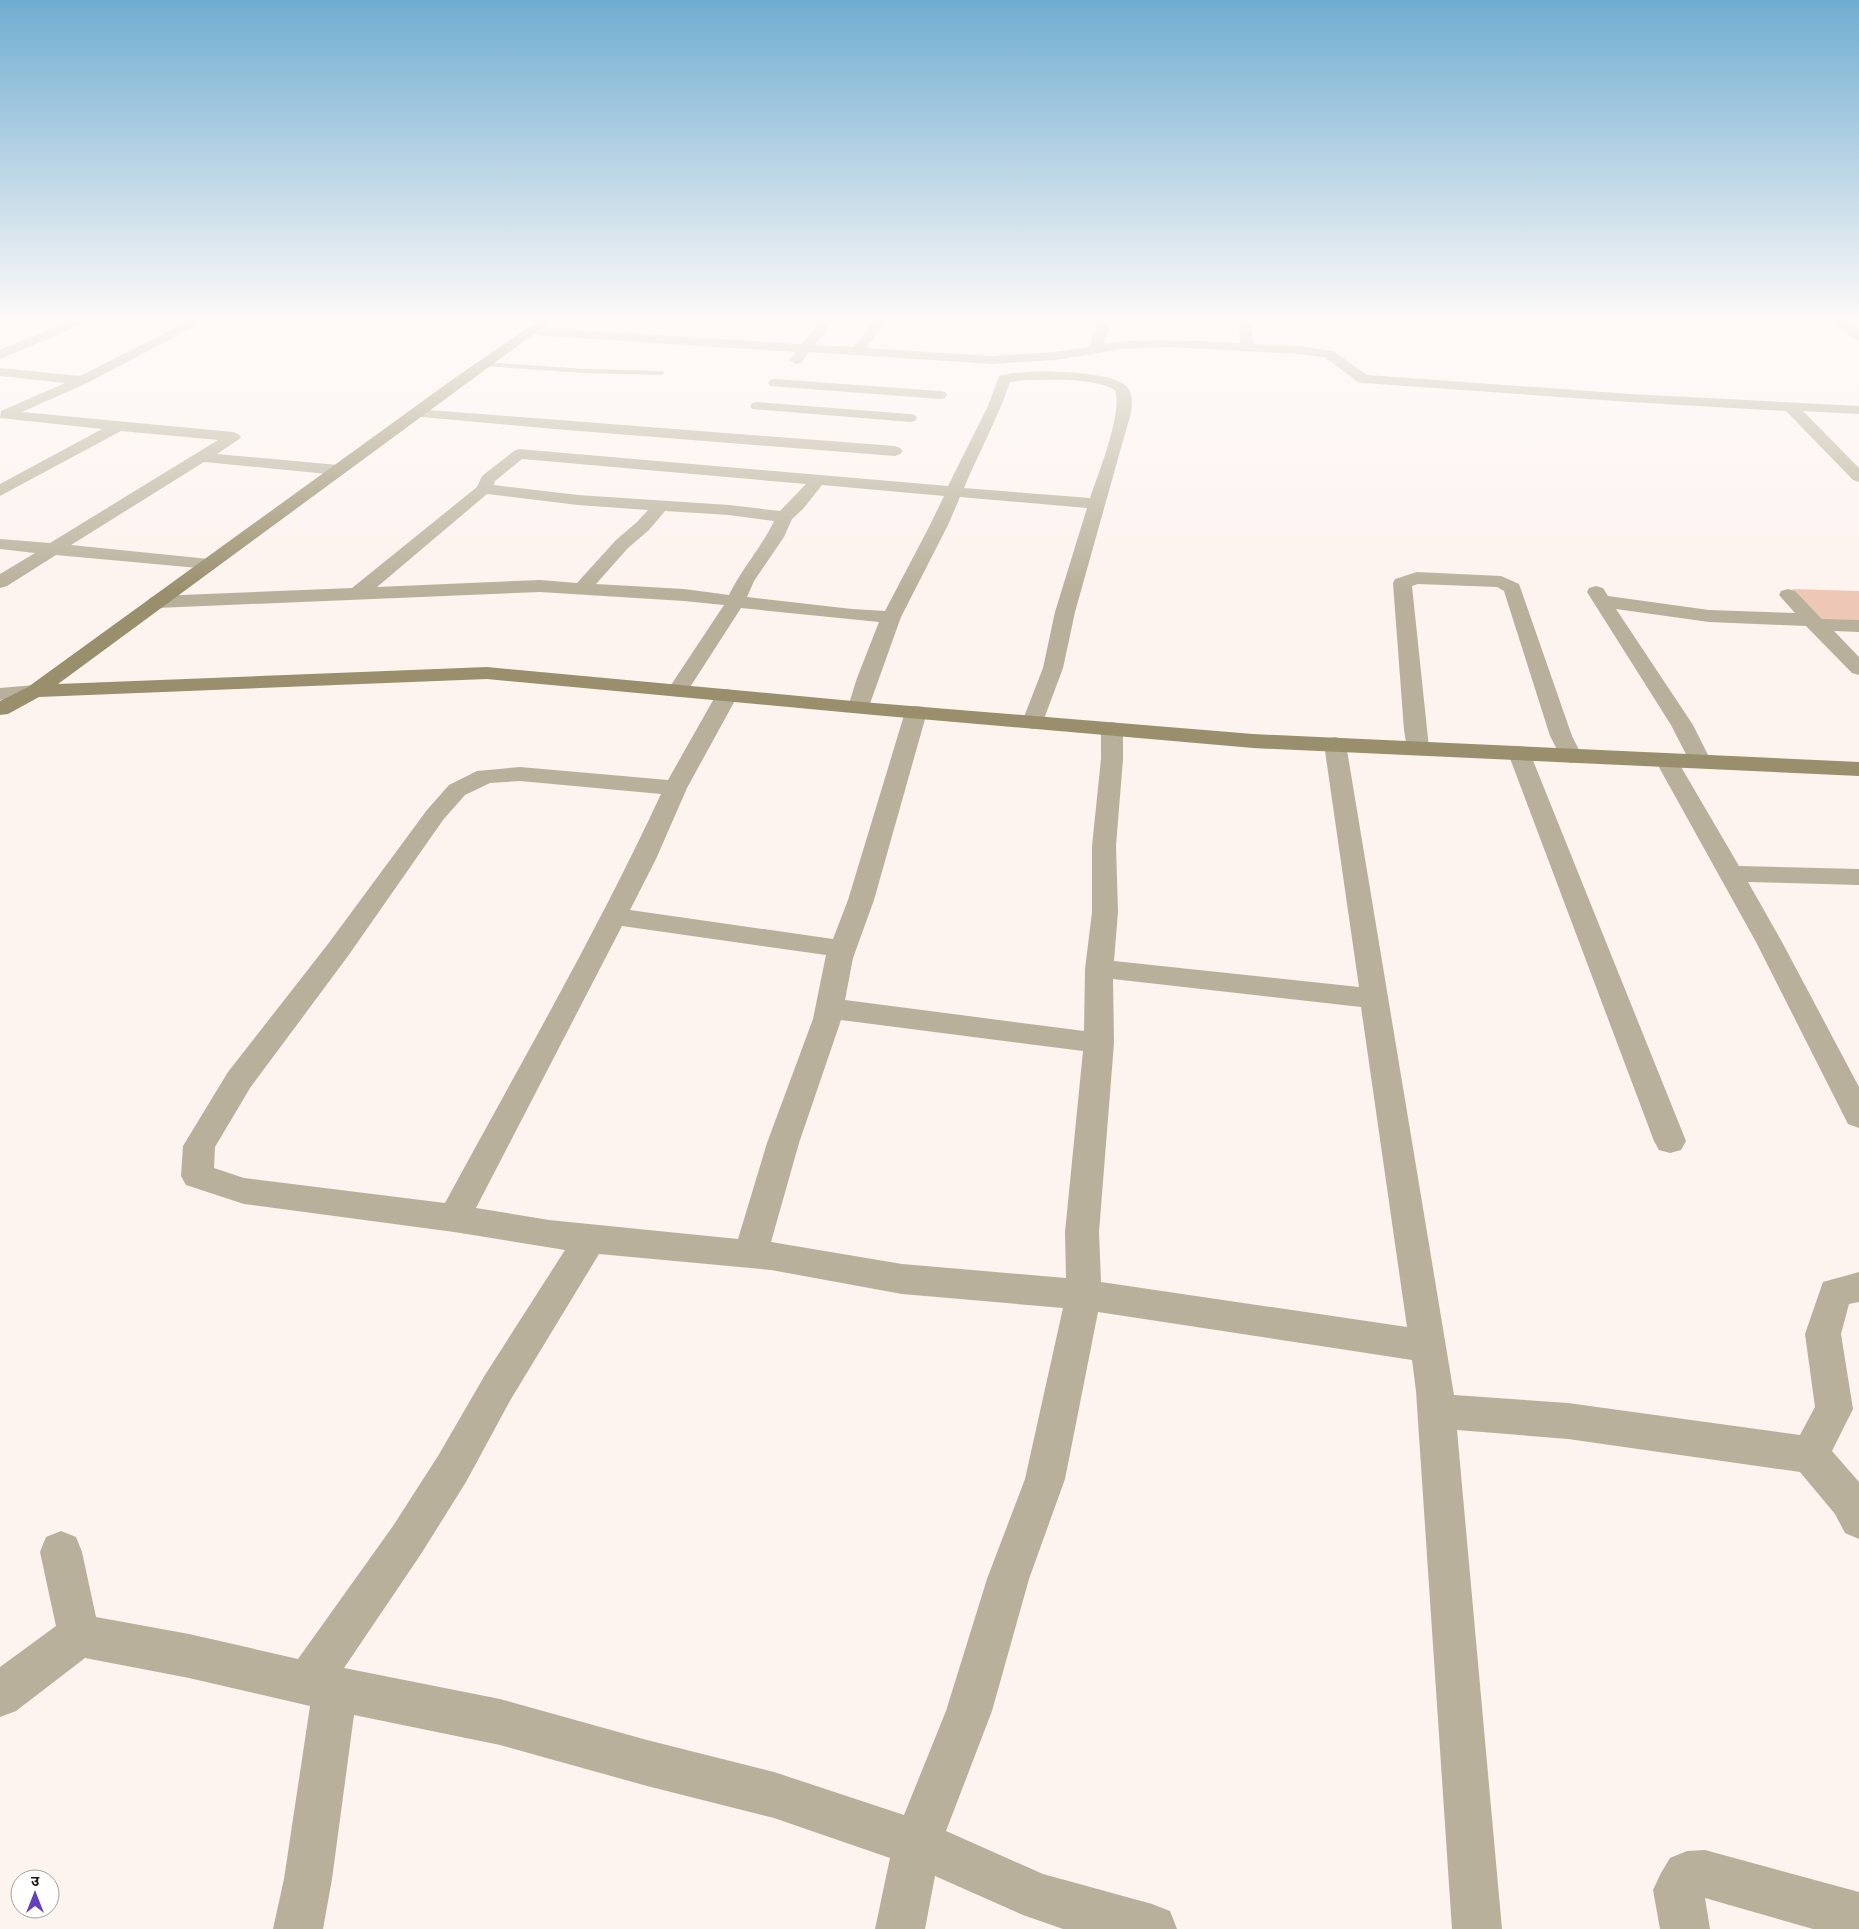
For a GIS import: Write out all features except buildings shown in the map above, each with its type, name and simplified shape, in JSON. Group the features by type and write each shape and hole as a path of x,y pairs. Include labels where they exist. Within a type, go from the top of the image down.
{"street":[{"path":"416,412 554,426 736,427 895,451"},
{"path":"0,709 35,691 416,412"},
{"path":"736,427 751,412"},
{"path":"834,412 910,418"},
{"path":"859,708 867,678 891,617 921,561 974,446 992,412"},
{"path":"1033,722 1053,668 1065,612 1122,412"},
{"path":"1796,412 1859,477"},
{"path":"0,582 233,437 2,416"},
{"path":"0,491 118,426"},
{"path":"356,594 394,566 440,524 484,489 488,479 554,426"},
{"path":"520,454 1097,504"},
{"path":"200,457 338,470"},
{"path":"678,691 736,601 745,581 775,537 784,517 797,505 818,479"},
{"path":"484,489 659,507 729,510 784,517"},
{"path":"582,588 659,507"},
{"path":"0,544 209,564"},
{"path":"1418,748 1402,583 1417,578 1502,582 1512,588 1561,736 1571,756"},
{"path":"157,602 356,594 490,586 540,586 736,601 852,615 891,617"},
{"path":"1788,594 1859,669"},
{"path":"1700,761 1682,725 1598,596 1709,616 1859,626"},
{"path":"0,694 487,673 859,708 1253,741 1859,769"},
{"path":"0,729 19,713 35,691"},
{"path":"454,1218 614,916 643,859 675,788 727,695"},
{"path":"750,1254 783,1143 809,1075 829,1008 842,949 861,900 916,712"},
{"path":"900,1929 916,1842 969,1711 1008,1579 1045,1479 1084,1295 1082,1232 1099,1043 1099,970 1105,912 1104,846 1112,760 1112,729"},
{"path":"1335,744 1437,1412 1477,1929"},
{"path":"1519,753 1670,1141"},
{"path":"1666,760 1769,942 1859,1116"},
{"path":"675,788 520,774 485,776 457,790 434,815 338,950 239,1080 199,1146 198,1176 244,1191 454,1218 549,1234 771,1256 902,1279 1084,1295 1428,1346"},
{"path":"1730,874 1859,877"},
{"path":"614,916 670,926 794,940 842,949"},
{"path":"1099,970 1160,974 1374,999"},
{"path":"829,1008 1099,1043"},
{"path":"298,1929 308,1879 322,1686 412,1532 452,1469 498,1387 591,1238"},
{"path":"1810,1455 1834,1409 1823,1334 1834,1293 1859,1287"},
{"path":"1437,1412 1568,1421 1810,1455 1849,1500 1859,1519"},
{"path":"61,1552 79,1635"},
{"path":"0,1695 79,1635 189,1656 322,1686 500,1722 647,1763 774,1795 916,1842 1040,1898 1152,1929"},
{"path":"1685,1929 1678,1890 1687,1875 1705,1874 1859,1917"}],"shaded area":[{"path":"1792,589 1859,591 1859,622 1824,621"}]}
